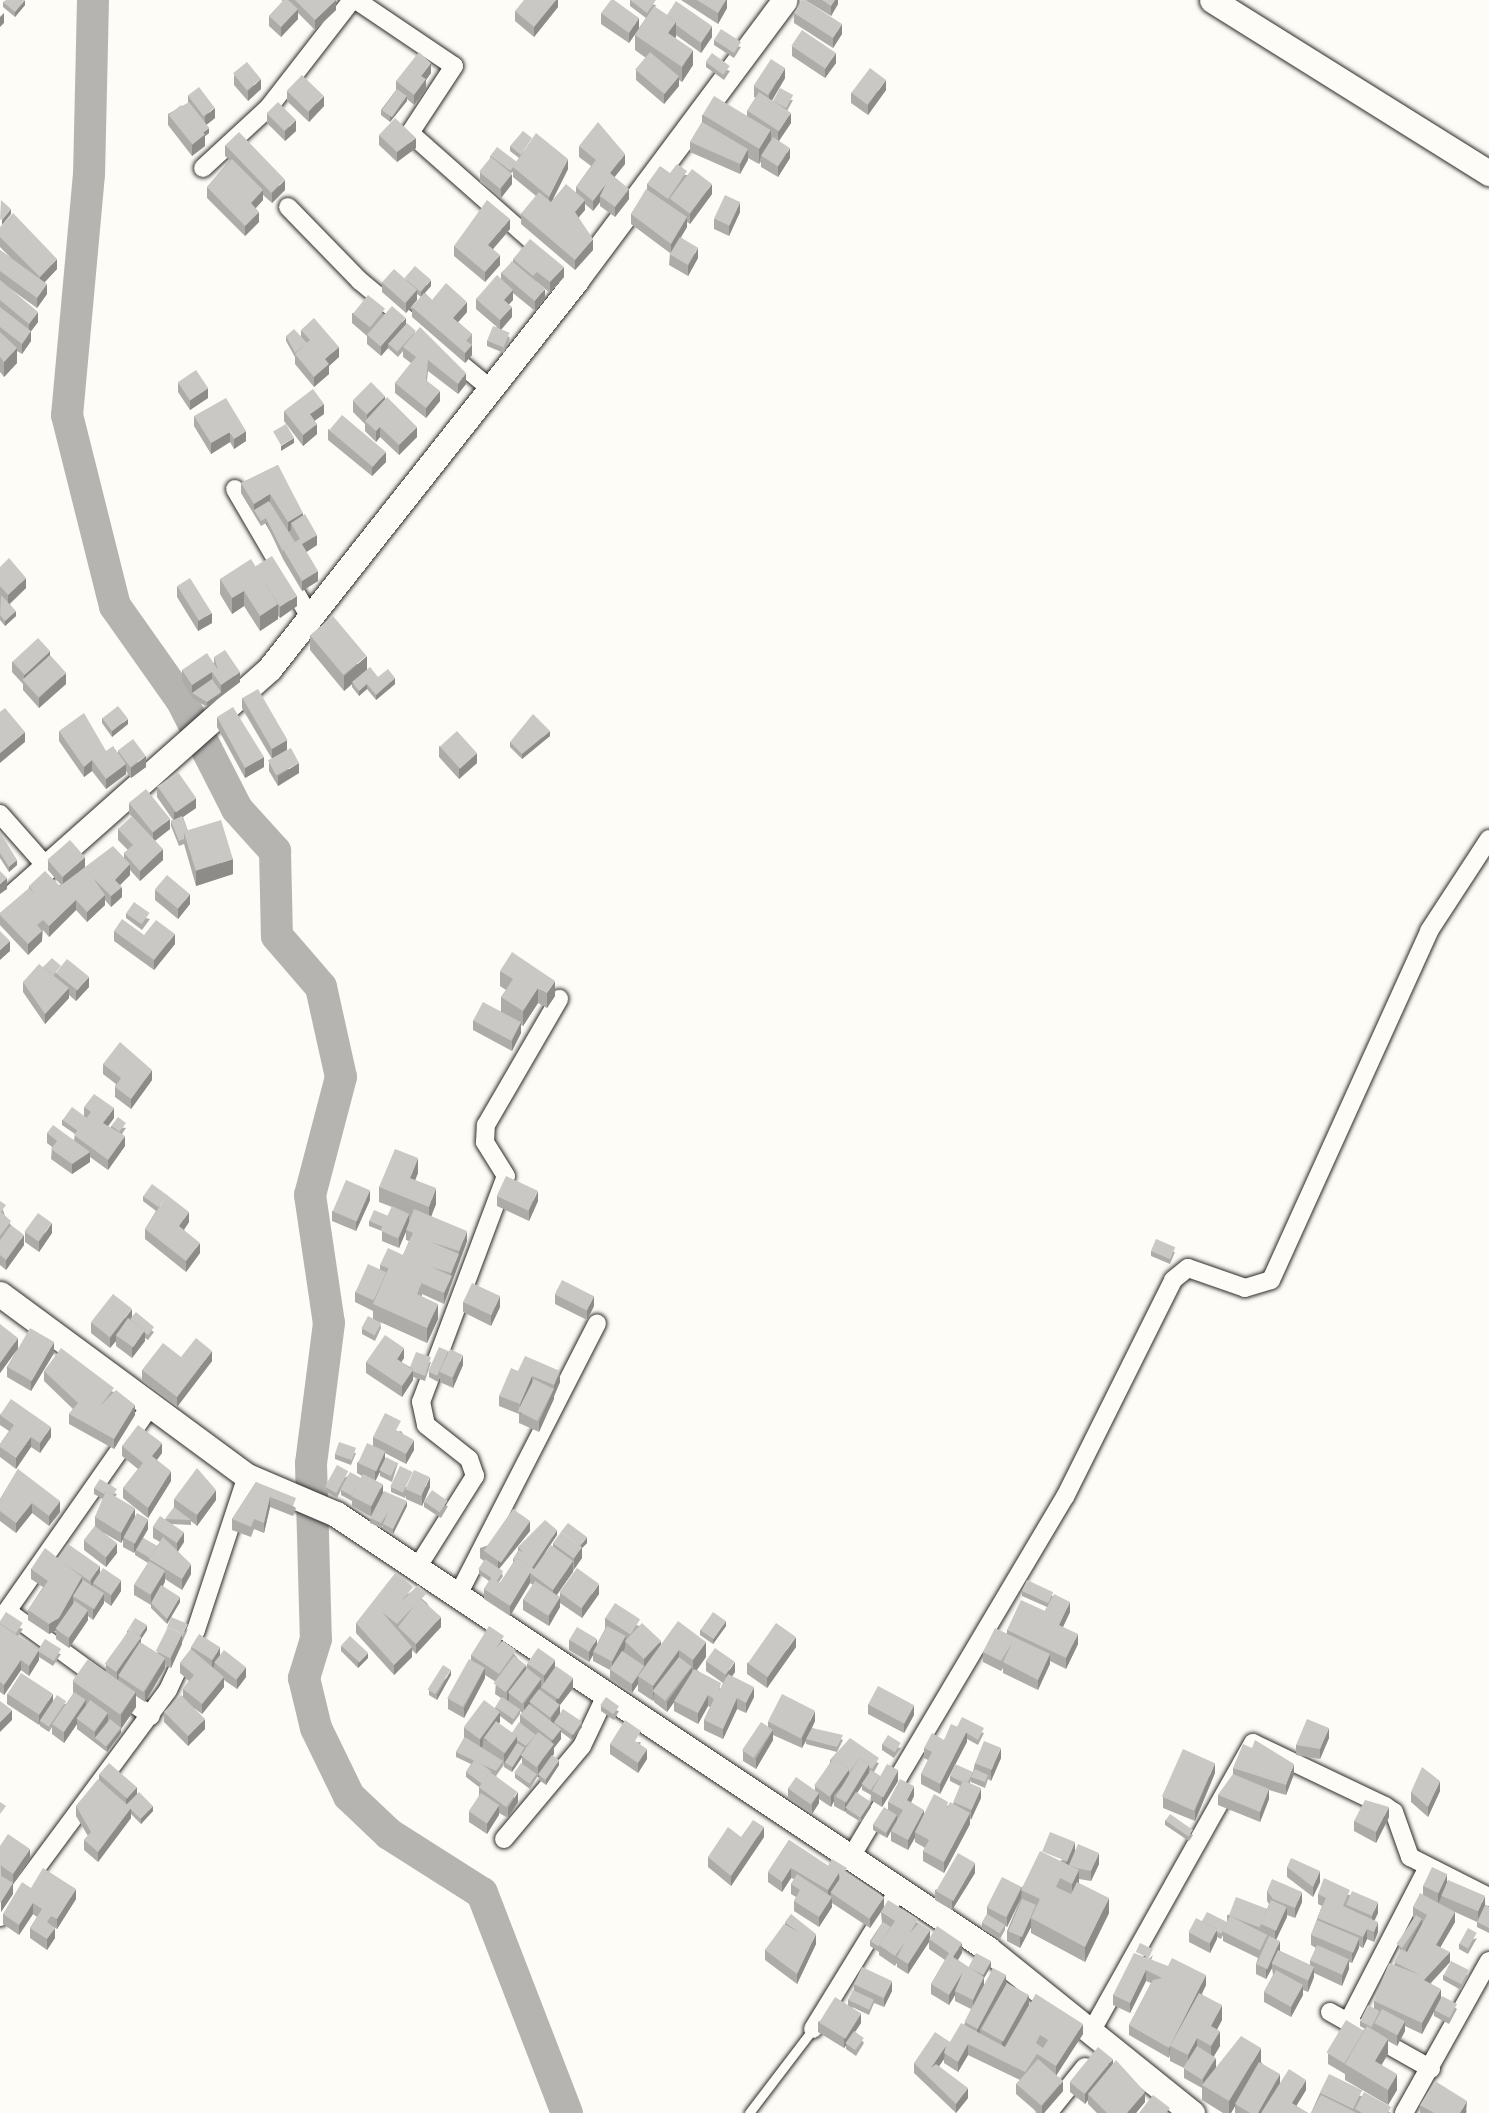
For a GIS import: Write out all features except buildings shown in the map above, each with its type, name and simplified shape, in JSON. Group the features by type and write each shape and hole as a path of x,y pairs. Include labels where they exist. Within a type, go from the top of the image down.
{"street":[{"path":"203,168 269,108 354,0 454,66 410,134 576,280"},
{"path":"0,908 217,720 311,619 576,280 785,0"},
{"path":"1212,0 1489,173"},
{"path":"288,206 360,281 490,389"},
{"path":"235,489 311,619"},
{"path":"0,814 46,866"},
{"path":"851,1857 1066,1497 1173,1280 1188,1268 1245,1288 1271,1280 1429,931 1489,839"},
{"path":"417,1568 475,1476 470,1459 432,1432 420,1410 506,1176 485,1142 486,1125 559,999"},
{"path":"0,1294 246,1476 336,1514 851,1857 1099,2035 1192,2113"},
{"path":"458,1595 597,1323"},
{"path":"150,1407 4,1616 152,1716"},
{"path":"0,1916 152,1716 196,1630 246,1476"},
{"path":"504,1839 582,1746 607,1692"},
{"path":"1048,2113 1099,2035 1253,1743 1394,1812 1402,1847 1428,1867 1489,1897"},
{"path":"1348,2022 1428,1867"},
{"path":"812,2029 898,1890"},
{"path":"1404,2113 1489,1961"},
{"path":"1330,2012 1431,2069"}],"lane":[{"path":"749,2113 812,2029"}],"waterway":[{"path":"93,0 89,174 67,415 115,606 182,701 237,809 275,851 277,936 321,987 341,1077 310,1195 329,1323 311,1464 316,1639 304,1678 316,1728 349,1796 389,1834 482,1893 567,2113"}]}
